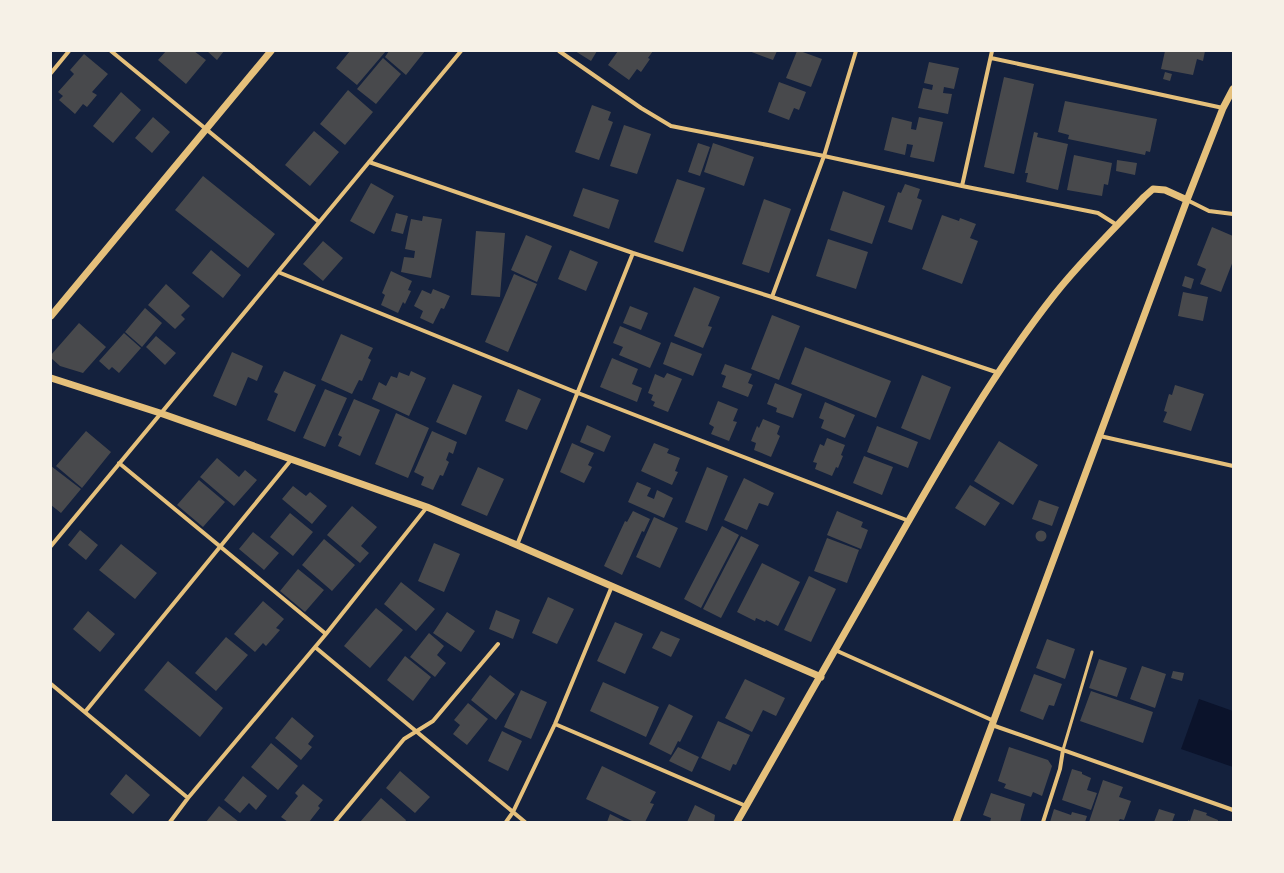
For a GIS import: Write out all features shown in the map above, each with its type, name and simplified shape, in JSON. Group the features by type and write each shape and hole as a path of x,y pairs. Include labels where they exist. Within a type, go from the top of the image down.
{"street":[{"path":"51,73 69,51"},
{"path":"111,51 205,130 319,222"},
{"path":"51,316 271,51"},
{"path":"51,546 461,51"},
{"path":"559,51 641,108 671,126 1098,213 1117,226"},
{"path":"772,297 824,156 856,51"},
{"path":"962,186 992,51"},
{"path":"991,58 1223,108"},
{"path":"956,822 1187,200 1223,108 1233,88"},
{"path":"368,162 633,253 772,297 999,373"},
{"path":"737,822 908,521 970,418 999,373 1056,293 1082,263 1153,189 1164,190 1209,210 1233,214"},
{"path":"517,545 633,253"},
{"path":"278,272 578,393 908,521"},
{"path":"51,378 160,413 427,507 820,677"},
{"path":"1100,436 1233,466"},
{"path":"85,712 291,460"},
{"path":"119,463 326,634"},
{"path":"170,822 188,798 326,634 427,507"},
{"path":"506,822 513,812 555,724 612,586"},
{"path":"335,822 404,739 433,721 498,644"},
{"path":"315,647 415,732 525,822"},
{"path":"835,650 993,723 1063,750 1233,810"},
{"path":"51,684 188,798"},
{"path":"555,724 746,806"},
{"path":"1043,822 1060,770 1063,750"}],"lane":[{"path":"1063,750 1092,652"}],"water":[{"path":"1199,699 1233,711 1233,767 1181,749"}],"building":[{"path":"166,51 194,51 206,60 186,84 158,60"},
{"path":"207,51 224,51 217,60"},
{"path":"350,51 386,51 357,85 336,68"},
{"path":"389,51 425,51 406,75 385,57"},
{"path":"575,51 597,51 591,61"},
{"path":"618,51 653,51 648,58 650,59 641,72 637,69 629,80 608,65"},
{"path":"749,51 777,51 773,60"},
{"path":"797,51 822,59 811,87 786,78"},
{"path":"1165,51 1205,51 1203,61 1197,59 1193,75 1161,69"},
{"path":"84,54 108,74 92,92 97,95 87,107 83,104 75,114 59,100 63,96 58,92 74,74 70,70"},
{"path":"383,58 401,74 376,104 357,89"},
{"path":"929,62 959,68 954,89 944,87 943,93 952,94 948,114 918,108 923,88 932,90 933,85 924,83"},
{"path":"1165,72 1172,74 1170,81 1163,79"},
{"path":"1004,77 1034,84 1014,174 984,167"},
{"path":"779,82 806,92 799,110 794,108 789,120 768,112"},
{"path":"348,90 373,112 345,145 320,124"},
{"path":"121,92 141,110 113,143 93,126"},
{"path":"1065,101 1157,119 1150,152 1146,151 1145,155 1068,139 1069,135 1058,132"},
{"path":"592,105 611,112 608,120 613,122 599,160 575,152"},
{"path":"153,117 170,132 152,153 135,138"},
{"path":"892,117 912,122 911,129 916,130 919,117 943,122 934,162 910,157 913,145 907,144 905,155 884,150"},
{"path":"624,125 651,134 637,174 610,166"},
{"path":"314,131 339,152 310,186 285,165"},
{"path":"1034,132 1038,133 1037,137 1068,144 1058,190 1026,182 1028,173 1025,173"},
{"path":"698,143 710,147 700,176 688,172"},
{"path":"713,143 754,157 744,186 704,172"},
{"path":"1074,155 1112,163 1108,185 1104,184 1102,196 1067,190"},
{"path":"1117,160 1137,163 1135,175 1116,171"},
{"path":"203,176 275,234 248,268 175,210"},
{"path":"677,179 705,188 683,252 654,242"},
{"path":"371,183 394,196 374,234 350,221"},
{"path":"905,184 920,189 917,198 922,200 912,230 888,222 898,192 901,193"},
{"path":"583,188 619,200 609,229 573,216"},
{"path":"843,191 885,206 872,244 830,230"},
{"path":"764,199 791,209 769,273 742,264"},
{"path":"396,213 408,216 403,234 391,231"},
{"path":"942,215 959,221 960,218 976,224 970,238 978,241 962,284 922,269"},
{"path":"423,216 442,219 431,278 401,272 404,257 414,258 415,251 405,249 411,219 422,221"},
{"path":"1212,227 1233,236 1233,261 1221,292 1200,284 1206,269 1197,265"},
{"path":"476,231 505,233 500,297 471,295"},
{"path":"526,235 552,246 537,282 511,270"},
{"path":"828,239 868,252 856,289 816,276"},
{"path":"323,241 343,258 323,281 303,264"},
{"path":"211,250 241,275 223,298 192,273"},
{"path":"570,250 598,262 586,291 558,279"},
{"path":"391,271 412,281 408,290 411,291 405,304 403,302 398,313 381,305 385,295 382,293"},
{"path":"514,274 537,284 508,352 485,342"},
{"path":"1185,276 1194,279 1191,289 1182,286"},
{"path":"166,284 190,306 181,315 185,319 175,329 148,305"},
{"path":"694,287 720,297 708,326 712,327 703,348 674,336"},
{"path":"433,289 450,296 444,309 441,308 433,324 420,318 423,311 414,306 422,290 431,294"},
{"path":"1183,292 1208,297 1203,321 1178,316"},
{"path":"630,306 648,313 641,330 623,323"},
{"path":"145,308 162,323 142,347 125,332"},
{"path":"772,315 800,326 779,380 751,369"},
{"path":"79,323 106,347 83,373 60,366 51,358 51,355"},
{"path":"620,326 661,343 650,368 619,355 623,347 613,343"},
{"path":"124,333 141,348 119,373 112,367 109,370 99,361"},
{"path":"341,334 373,348 368,358 371,360 362,381 359,380 352,394 321,380"},
{"path":"156,336 176,353 165,365 146,347"},
{"path":"671,342 702,354 693,376 663,364"},
{"path":"805,347 891,381 876,418 791,384"},
{"path":"232,352 263,366 257,381 248,377 236,406 213,396"},
{"path":"612,358 638,369 632,384 642,388 637,402 600,387"},
{"path":"725,364 752,374 748,383 753,385 748,397 722,387 726,376 721,374"},
{"path":"284,371 316,385 295,432 267,420 278,394 274,392"},
{"path":"411,371 426,378 409,416 372,399 379,382 386,386 391,376 397,378 399,372 409,376"},
{"path":"667,373 682,379 668,412 653,406 655,402 651,400 653,395 648,393 655,374 664,378"},
{"path":"922,375 951,387 930,440 901,428"},
{"path":"775,383 802,394 793,418 776,412 777,408 767,404"},
{"path":"453,384 482,396 466,435 436,422"},
{"path":"1175,385 1204,394 1191,431 1163,422 1167,412 1164,411 1169,394 1172,395"},
{"path":"325,389 347,398 325,447 303,438"},
{"path":"518,389 541,399 527,430 505,421"},
{"path":"354,399 380,410 360,456 338,446 342,437 338,435"},
{"path":"718,401 738,409 733,421 737,422 729,441 711,434 714,427 709,424"},
{"path":"825,402 855,415 845,438 821,428 824,420 819,418"},
{"path":"396,413 429,428 408,478 375,464"},
{"path":"763,419 780,426 777,434 780,436 771,457 754,450 756,443 751,441 757,426 759,428"},
{"path":"587,425 611,436 604,452 580,442"},
{"path":"877,426 918,442 908,468 867,452"},
{"path":"86,431 111,452 82,488 56,466"},
{"path":"432,431 457,442 453,454 449,452 446,460 449,462 443,476 440,475 433,490 421,485 424,477 414,472"},
{"path":"827,438 845,445 841,455 843,456 838,468 836,467 832,476 815,469 817,463 813,462 820,444 824,446"},
{"path":"999,441 1038,465 1013,505 974,481"},
{"path":"572,443 594,453 588,465 592,467 584,483 560,472"},
{"path":"654,443 669,449 667,453 680,458 675,471 678,472 672,485 641,471"},
{"path":"864,456 893,467 882,495 853,483"},
{"path":"217,458 239,477 245,470 257,480 234,506 200,477"},
{"path":"51,466 81,489 61,513 51,505"},
{"path":"478,467 504,479 487,516 461,505"},
{"path":"707,467 728,476 707,531 685,522"},
{"path":"744,478 774,493 768,506 759,503 747,530 724,520"},
{"path":"199,480 225,502 203,527 177,505"},
{"path":"637,482 651,488 647,496 654,499 657,490 673,498 664,518 628,502"},
{"path":"970,485 1000,503 985,526 955,508"},
{"path":"293,486 306,496 310,492 327,506 312,524 282,499"},
{"path":"1039,500 1059,507 1052,526 1032,519"},
{"path":"352,506 377,527 361,546 369,553 360,563 327,535"},
{"path":"633,511 650,519 644,532 642,531 622,575 604,566 625,521 627,522"},
{"path":"837,511 863,522 861,527 868,530 861,549 827,535"},
{"path":"290,513 313,532 293,556 270,537"},
{"path":"654,517 678,528 660,568 636,557"},
{"path":"722,526 739,535 701,608 684,599"},
{"path":"80,530 98,545 86,560 68,545"},
{"path":"1041,530 1045,532 1047,536 1045,540 1041,542 1037,540 1035,536 1037,532"},
{"path":"253,532 279,553 264,570 239,549"},
{"path":"741,536 759,545 721,618 703,609"},
{"path":"827,538 859,550 847,583 814,571"},
{"path":"324,539 355,565 332,591 302,565"},
{"path":"434,543 460,554 444,592 418,581"},
{"path":"121,544 157,573 135,599 99,570"},
{"path":"762,563 800,582 778,626 766,620 765,622 756,618 755,621 737,612"},
{"path":"298,569 324,590 305,612 280,591"},
{"path":"809,576 836,589 811,642 784,630"},
{"path":"401,582 435,609 416,631 384,604"},
{"path":"548,597 574,609 557,644 532,633"},
{"path":"263,601 284,619 276,628 280,630 266,646 263,643 255,652 234,634"},
{"path":"376,608 403,630 370,668 344,646"},
{"path":"496,610 520,620 513,639 489,629"},
{"path":"88,611 115,634 100,652 73,629"},
{"path":"447,612 475,631 461,652 433,633"},
{"path":"615,622 643,634 625,674 597,661"},
{"path":"661,631 680,639 671,657 652,648"},
{"path":"429,633 444,646 437,655 446,663 435,677 410,657"},
{"path":"226,637 248,655 216,691 195,673"},
{"path":"1047,639 1075,649 1065,679 1036,668"},
{"path":"405,656 431,677 413,701 387,680"},
{"path":"1099,659 1127,668 1117,697 1089,688"},
{"path":"168,661 223,708 200,737 144,690"},
{"path":"1142,666 1166,674 1155,708 1130,699"},
{"path":"1173,671 1184,673 1182,681 1171,678"},
{"path":"1034,674 1062,684 1054,706 1049,705 1043,720 1020,711"},
{"path":"490,675 515,694 496,720 471,700"},
{"path":"745,679 785,698 776,716 763,710 752,732 725,718"},
{"path":"603,682 659,707 646,737 590,711"},
{"path":"521,690 547,702 531,739 504,727"},
{"path":"1091,691 1153,712 1143,743 1080,721"},
{"path":"468,703 488,719 467,745 453,734 460,725 454,720"},
{"path":"669,704 693,716 680,742 678,741 671,755 649,744"},
{"path":"292,717 314,736 308,744 312,747 301,760 275,738"},
{"path":"718,721 750,735 736,765 733,764 730,771 701,758"},
{"path":"502,731 522,741 508,771 488,761"},
{"path":"271,743 298,766 278,790 251,767"},
{"path":"678,747 699,757 692,772 669,761"},
{"path":"1009,747 1048,760 1052,766 1042,796 1033,792 1031,797 1004,788 1006,784 998,781"},
{"path":"602,766 656,792 650,803 654,804 645,822 634,822 586,799"},
{"path":"1072,769 1082,772 1082,774 1091,778 1087,790 1097,793 1091,810 1062,800"},
{"path":"400,771 430,797 415,813 386,788"},
{"path":"126,774 150,795 133,814 110,794"},
{"path":"243,776 267,796 256,810 249,803 240,813 224,800"},
{"path":"1103,780 1123,787 1119,797 1131,801 1124,820 1120,819 1118,822 1089,822"},
{"path":"303,784 323,800 318,806 320,808 309,822 288,822 281,817 298,796 295,793"},
{"path":"991,793 1025,804 1020,822 990,822 991,818 983,815"},
{"path":"381,798 406,820 405,822 360,822"},
{"path":"695,805 715,815 714,822 687,822"},
{"path":"219,806 239,822 206,822"},
{"path":"1054,809 1071,815 1072,812 1087,816 1085,822 1050,822"},
{"path":"1159,809 1175,814 1172,822 1154,822"},
{"path":"1194,809 1207,813 1206,815 1218,820 1218,822 1188,822 1188,820 1190,821"},
{"path":"610,814 626,822 607,822"}]}
